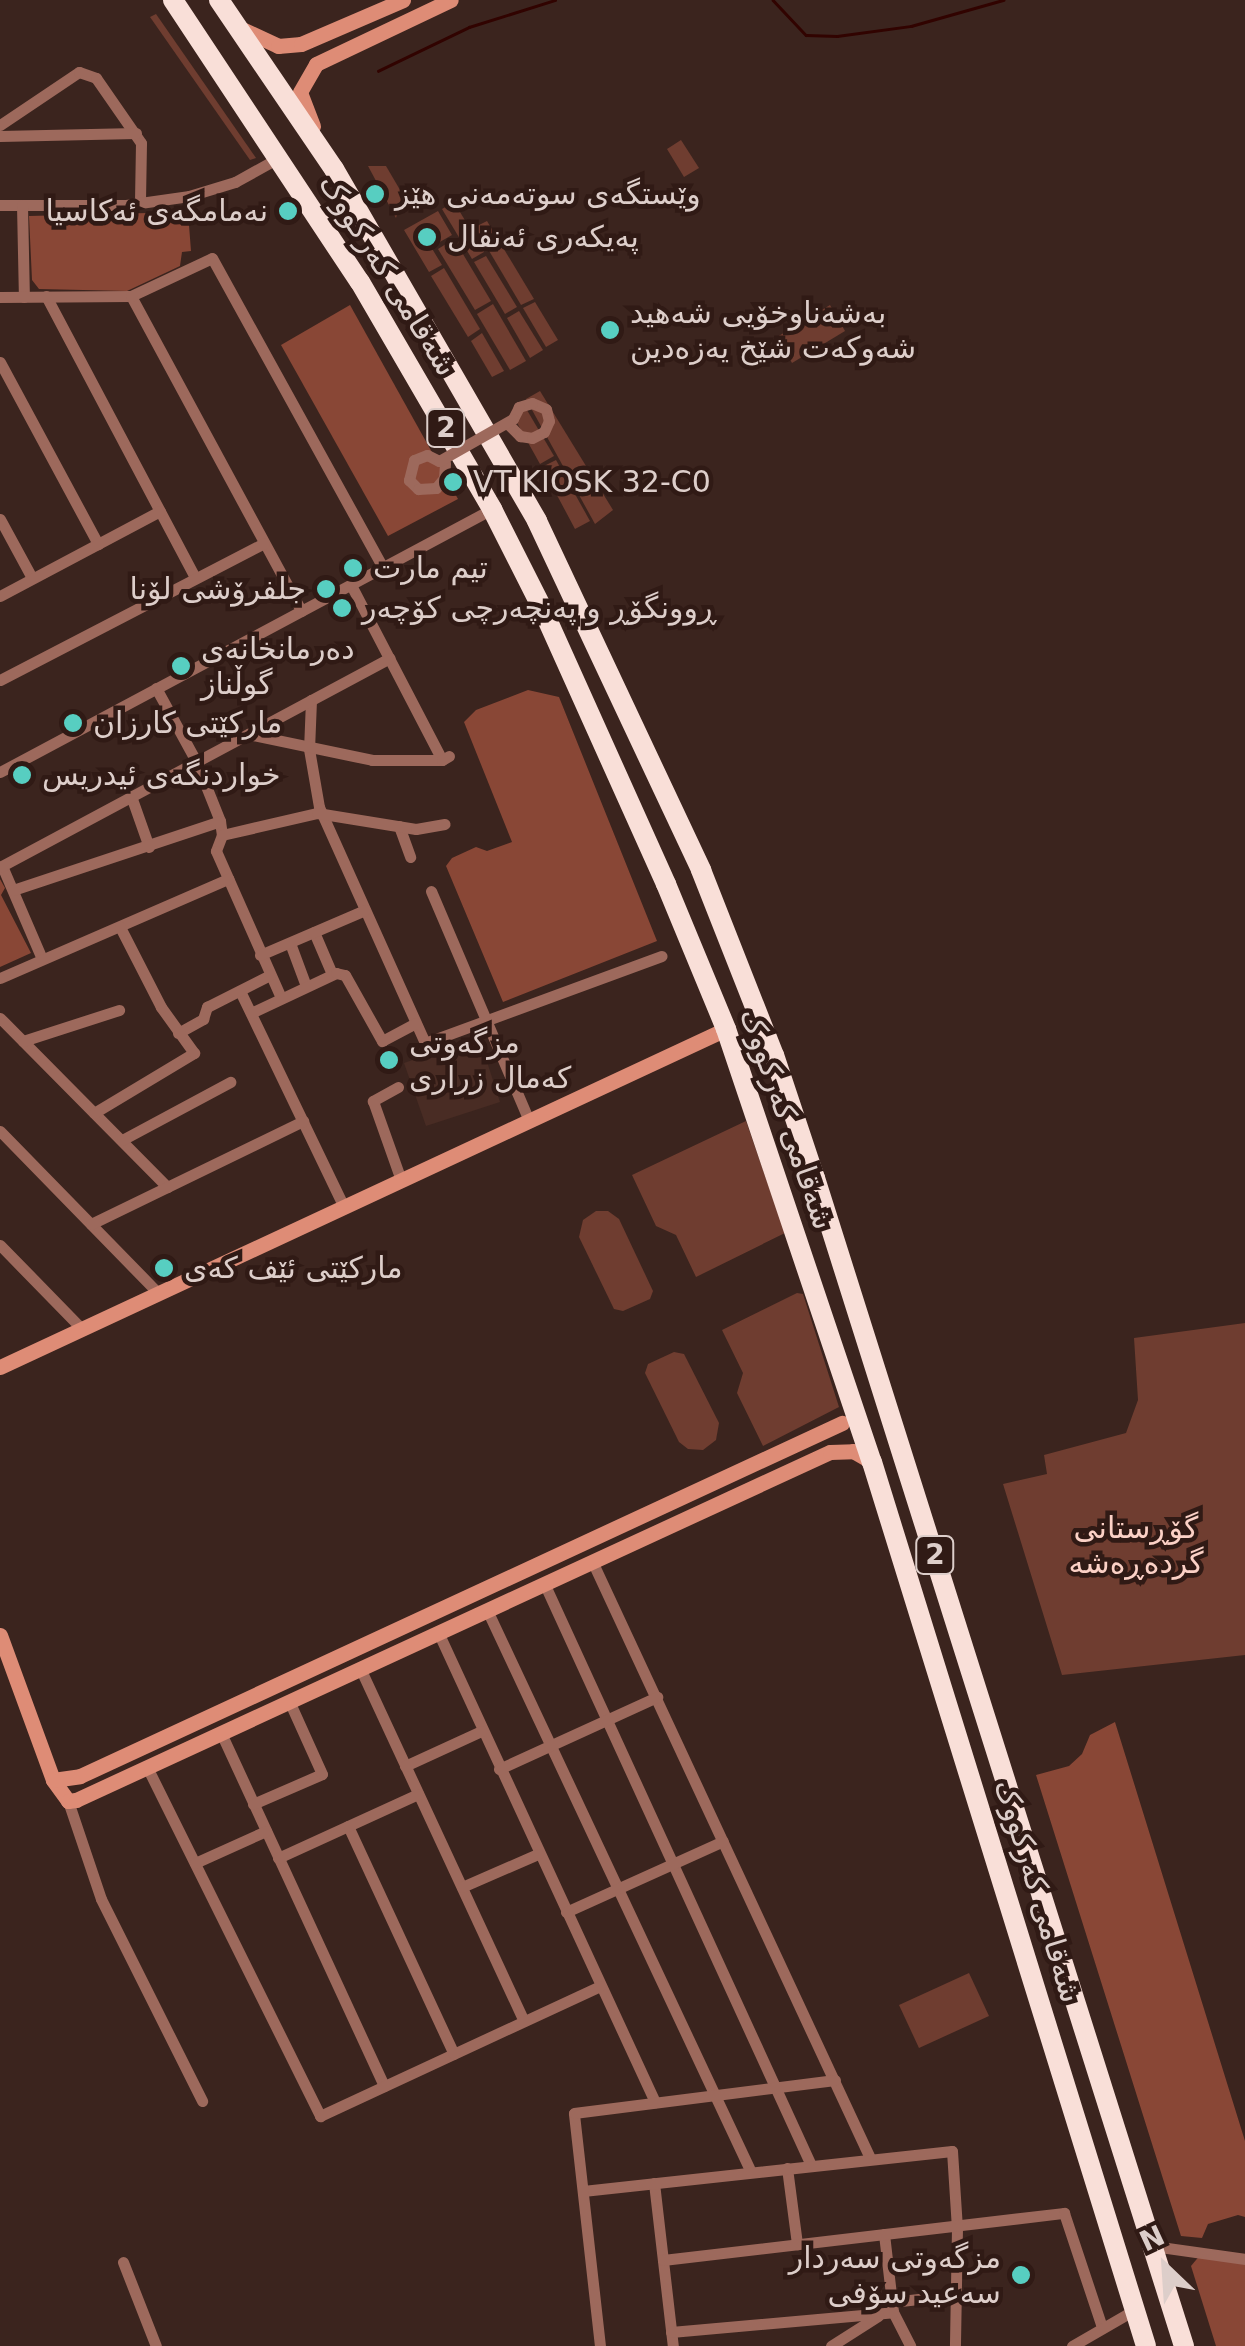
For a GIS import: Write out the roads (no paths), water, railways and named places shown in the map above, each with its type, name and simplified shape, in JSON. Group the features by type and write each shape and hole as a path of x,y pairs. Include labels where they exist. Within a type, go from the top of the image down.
{"highway":[{"name":"شەقامی کەرکووک","path":"174,0 360,282 492,510 542,608 666,884 726,1029 872,1462 1146,2346"},
{"name":"شەقامی کەرکووک","path":"219,0 332,165 538,521 701,870 774,1054 827,1214 1184,2346"},
{"path":"666,884 701,870"},
{"path":"1092,2164 1122,2158"}],"street":[{"path":"239,28 278,46 302,44 403,0 411,18"},
{"path":"332,165 303,104 302,82 326,58 451,0"},
{"path":"0,125 79,72 96,78 142,147 140,202"},
{"path":"0,136 136,134"},
{"path":"0,205 140,202 211,190 280,157"},
{"path":"22,205 24,296"},
{"path":"0,297 131,296 212,258 383,568"},
{"path":"46,296 195,577"},
{"path":"131,296 301,611"},
{"path":"0,362 98,544"},
{"path":"445,464 441,484 430,490 418,489 409,480 410,465 427,456 439,461 513,419 519,407 532,403 543,406 549,421 544,432 532,438 520,436 510,425"},
{"path":"2,766 492,510"},
{"path":"0,596 160,511"},
{"path":"0,519 32,578"},
{"path":"0,680 264,543"},
{"path":"248,734 372,760 445,758 351,585"},
{"path":"42,959 1,866 390,658"},
{"path":"156,688 196,761 221,828 216,851 281,998"},
{"path":"311,700 310,749 322,813 425,1043 661,956"},
{"path":"131,796 149,847"},
{"path":"13,890 221,828 322,813 416,829 445,824"},
{"path":"399,826 410,857"},
{"path":"0,978 228,879"},
{"path":"431,891 529,1121"},
{"path":"260,955 364,910"},
{"path":"94,1113 194,1053 178,1033 120,927"},
{"path":"314,932 382,1041 416,1023"},
{"path":"290,942 306,986"},
{"path":"178,1033 203,1019 207,1006 270,975"},
{"path":"251,1014 306,986 339,975"},
{"path":"240,990 344,1207"},
{"path":"23,1041 119,1010"},
{"path":"1,1020 167,1187"},
{"path":"3,1361 82,1329 726,1029"},
{"path":"122,1140 230,1082"},
{"path":"398,1087 373,1101 401,1180"},
{"path":"91,1224 303,1121"},
{"path":"0,1131 158,1294"},
{"path":"0,1245 82,1329"},
{"path":"830,1452 842,1423 848,1393"},
{"path":"53,1780 80,1776 842,1423"},
{"path":"68,1801 830,1452 853,1451 872,1462"},
{"path":"592,1561 870,2158"},
{"path":"503,1580 511,1598"},
{"path":"544,1583 811,2165"},
{"path":"487,1610 751,2172"},
{"path":"438,1632 656,2102"},
{"path":"0,1635 53,1780 68,1801 101,1899 202,2101"},
{"path":"360,1668 524,2021"},
{"path":"264,1691 272,1709"},
{"path":"499,1769 657,1696"},
{"path":"253,1804 322,1774 289,1701"},
{"path":"406,1766 482,1731"},
{"path":"221,1733 384,2086"},
{"path":"147,1767 320,2116 600,1986"},
{"path":"278,1858 418,1794"},
{"path":"348,1826 454,2054"},
{"path":"195,1863 266,1831"},
{"path":"566,1912 722,1841"},
{"path":"462,1888 538,1854"},
{"path":"600,2346 574,2113 835,2080"},
{"path":"582,2191 952,2150 957,2228 955,2346"},
{"path":"787,2168 797,2244"},
{"path":"654,2183 672,2339 889,2309 954,2295"},
{"path":"663,2260 1064,2214 1102,2327"},
{"path":"884,2234 889,2309 910,2346"},
{"path":"1153,2246 1245,2258"},
{"path":"123,2262 156,2346"},
{"path":"831,2346 889,2309"},
{"path":"1072,2346 1134,2310"}],"waterway":[{"path":"378,71 469,27 555,0"},
{"path":"773,0 806,35 837,36 911,26 1003,0"}],"place":[{"name":"وێستگەی سوتەمەنی هێز","path":"375,194"},
{"name":"نەمامگەی ئەکاسیا","path":"288,211"},
{"name":"پەیکەری ئەنفال","path":"427,237"},
{"name":"بەشەناوخۆیی شەهید شەوکەت شێخ یەزەدین","path":"610,330"},
{"name":"VT KIOSK 32-C0","path":"453,482"},
{"name":"تیم مارت","path":"353,568"},
{"name":"جلفرۆشی لۆنا","path":"326,589"},
{"name":"ڕوونگۆڕ و پەنچەرچی کۆچەر","path":"342,608"},
{"name":"دەرمانخانەی گوڵناز","path":"181,666"},
{"name":"مارکێتی کارزان","path":"73,723"},
{"name":"خواردنگەی ئیدریس","path":"22,775"},
{"name":"مزگەوتی کەمال زراری","path":"389,1060"},
{"name":"مارکێتی ئێف کەی","path":"164,1268"},
{"name":"مزگەوتی سەردار سەعید سۆفی","path":"1021,2275"}],"park label":[{"name":"گۆڕستانی گردەڕەشە","path":"1136,1545"}]}
